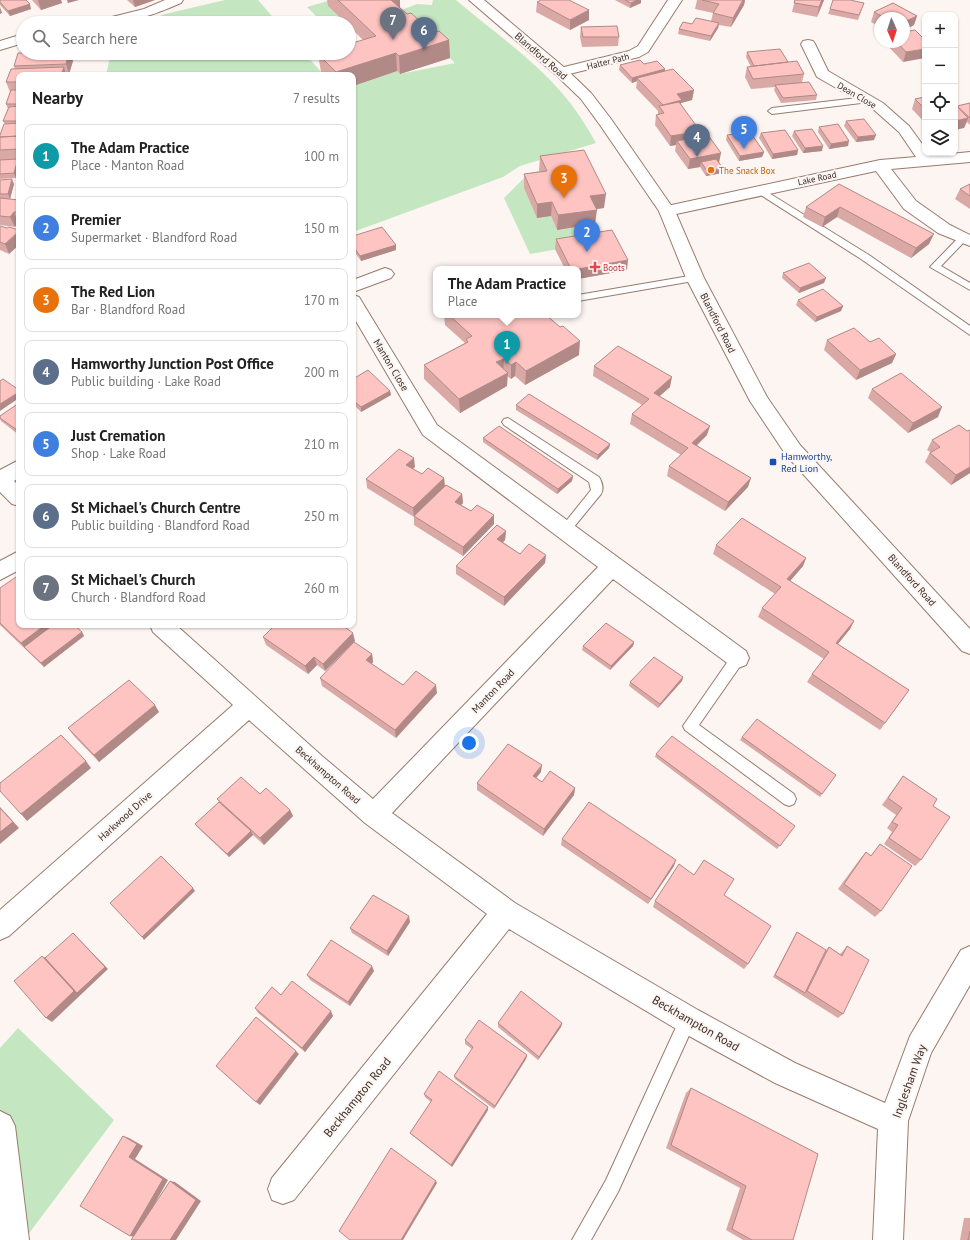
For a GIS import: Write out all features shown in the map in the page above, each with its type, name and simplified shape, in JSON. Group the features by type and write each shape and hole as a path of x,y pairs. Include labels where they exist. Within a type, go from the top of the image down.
{"street":[{"path":"133,16 149,12 176,0"},
{"name":"Blandford Road","path":"476,0 561,72 586,96 606,122 667,211 695,278 728,345 759,400 794,450 970,644"},
{"name":"Halter Path","path":"561,72 634,54 643,49 675,0"},
{"path":"0,46 16,40"},
{"name":"Dean Close","path":"808,44 822,74 878,106 904,128 926,161"},
{"name":"Lake Road","path":"667,211 880,165 970,157"},
{"path":"880,165 910,205 944,229 967,240"},
{"path":"356,285 385,274"},
{"name":"Manton Close","path":"356,306 430,430 565,530"},
{"path":"16,470 0,480 16,495"},
{"path":"565,530 738,658"},
{"path":"0,571 16,562"},
{"name":"Manton Road","path":"374,815 612,566"},
{"name":"Beckhampton Road","path":"164,628 314,764 374,815 506,912 688,1020 785,1073 893,1121"},
{"name":"Harkwood Drive","path":"0,927 249,705"},
{"name":"Beckhampton Road","path":"283,1189 506,912"},
{"name":"Inglesham Way","path":"888,1240 893,1121 920,1046 967,970"},
{"path":"0,1126 14,1240"}],"lane":[{"path":"772,111 866,100"},
{"path":"759,190 865,257 970,331"},
{"path":"967,240 935,267 970,287"},
{"path":"581,298 695,278"},
{"path":"508,422 594,480 597,491 565,530"},
{"path":"738,658 690,726 789,799"},
{"path":"581,1240 612,1186 688,1020"}],"green space":[{"path":"225,0 258,0 272,16 160,16"},
{"path":"331,0 341,16 316,16 307,7"},
{"path":"433,0 456,0 525,56 567,99 596,143 520,166 503,177 356,231 356,85 397,71 400,74 455,63 440,49 448,46 427,27 408,32 389,15 417,4 432,5"},
{"path":"109,60 310,60 321,72 107,72"},
{"path":"539,171 546,185 537,218 551,216 557,230 590,225 598,242 530,254 504,198 529,173"},
{"path":"18,1028 114,1120 24,1240 0,1240 0,1048"}],"building":[{"path":"0,0 26,0 30,4 8,11"},
{"path":"338,0 391,0 407,14 411,13 433,33 439,31 449,40 399,56 396,53 336,72 324,60 356,60 356,42 376,36"},
{"path":"541,0 569,0 589,10 570,20 537,2"},
{"path":"625,0 637,0 631,3"},
{"path":"702,0 743,0 733,18 713,13 719,4"},
{"path":"795,0 822,0 819,7 794,3"},
{"path":"833,0 850,0 864,3 859,15 830,9"},
{"path":"893,3 910,12 874,12"},
{"path":"910,12 917,16 910,19"},
{"path":"696,18 719,23 711,36 679,29 683,22 692,24"},
{"path":"617,26 619,37 583,37 581,27"},
{"path":"915,30 922,37 922,49 906,52 902,48 910,48 910,31"},
{"path":"780,49 788,62 754,66 747,52"},
{"path":"16,60 67,60 66,64 14,66"},
{"path":"640,60 644,64 657,61 665,69 632,78 620,65"},
{"path":"797,61 804,74 753,79 747,67"},
{"path":"64,67 62,72 16,72 16,82 6,82 11,69"},
{"path":"673,69 694,90 677,94 682,100 663,105 637,78"},
{"path":"809,82 817,95 783,98 775,85"},
{"path":"11,90 16,90 16,104 6,104"},
{"path":"922,98 922,106 915,99"},
{"path":"679,102 698,128 687,130 689,133 671,136 656,115 664,113 659,106"},
{"path":"970,103 970,118 958,107"},
{"path":"16,106 16,121 3,121 9,107"},
{"path":"958,107 968,118 958,120"},
{"path":"864,119 876,135 858,137 846,121"},
{"path":"16,123 16,136 0,137 4,124"},
{"path":"838,124 849,141 831,144 819,127"},
{"path":"812,129 823,146 805,148 794,131"},
{"path":"785,130 798,150 773,154 761,133"},
{"path":"750,132 764,152 740,156 727,135"},
{"path":"708,135 721,153 690,159 677,141"},
{"path":"16,136 16,149 0,150 0,137"},
{"path":"584,150 606,194 590,196 597,210 558,215 552,202 537,204 524,174 547,171 540,156"},
{"path":"16,159 14,173 0,174 0,160"},
{"path":"716,159 723,168 707,171 701,162"},
{"path":"12,179 8,194 0,194 0,180"},
{"path":"839,184 934,234 916,248 840,207 825,217 806,207"},
{"path":"970,184 970,196 960,189"},
{"path":"0,198 16,200 16,212 14,212 10,217 0,216"},
{"path":"0,226 16,229 16,234 5,244 0,242"},
{"path":"382,227 396,245 360,256 356,250 356,235"},
{"path":"612,230 628,260 581,268 581,266 570,266 556,239"},
{"path":"809,263 826,278 800,288 783,273"},
{"path":"823,289 843,306 817,317 798,300"},
{"path":"452,318 550,318 560,327 563,326 580,341 526,371 516,362 511,365 504,359 496,362 508,373 459,399 424,365 468,342 466,339 472,336"},
{"path":"854,328 870,342 879,338 896,354 860,370 827,340"},
{"path":"618,346 672,377 654,393 710,426 692,443 751,478 728,502 669,466 688,448 632,414 649,399 594,366"},
{"path":"368,370 390,391 361,407 356,403 356,377"},
{"path":"901,373 942,407 913,423 872,389"},
{"path":"3,379 16,388 16,394 0,404 0,381"},
{"path":"529,394 610,444 598,455 516,405"},
{"path":"16,405 16,429 0,418 0,416"},
{"path":"959,425 967,431 970,430 970,467 956,475 930,453 940,447 932,440"},
{"path":"499,426 573,476 558,489 483,438"},
{"path":"399,449 414,458 406,465 422,474 428,468 444,478 413,508 366,479"},
{"path":"446,485 462,494 455,502 471,511 477,505 494,515 463,547 414,516"},
{"path":"742,518 806,558 787,579 854,621 836,643 909,690 885,723 812,674 829,652 762,608 781,587 716,545"},
{"path":"497,525 506,531 497,539 520,554 529,544 546,555 504,597 456,566"},
{"path":"16,577 16,628 41,628 21,643 0,623 0,588"},
{"path":"606,623 634,642 611,666 583,646"},
{"path":"49,628 77,628 82,632 41,663 24,647"},
{"path":"272,628 346,628 353,633 323,664 314,657 305,666 263,637"},
{"path":"354,642 372,654 366,660 403,685 416,671 436,685 395,730 320,678"},
{"path":"654,657 683,677 660,704 630,682"},
{"path":"129,680 155,705 94,755 68,728"},
{"path":"757,719 836,775 822,794 742,737"},
{"path":"61,735 86,761 21,814 0,791 0,783"},
{"path":"672,736 795,826 780,846 656,754"},
{"path":"508,744 542,765 533,776 542,782 550,771 575,788 544,829 477,783"},
{"path":"903,776 937,799 933,806 950,817 921,860 889,838 898,825 892,822 902,808 888,798"},
{"path":"241,777 260,794 266,788 290,810 260,838 217,799"},
{"path":"219,802 251,831 227,854 195,824"},
{"path":"589,802 676,860 651,899 562,839"},
{"path":"0,808 13,822 0,832"},
{"path":"880,844 912,866 881,911 844,884 866,852 871,856"},
{"path":"161,856 193,888 142,937 110,903"},
{"path":"704,860 734,879 724,895 771,926 748,964 655,901 679,864 694,875"},
{"path":"373,895 409,916 387,951 350,928"},
{"path":"797,932 826,950 805,993 775,975"},
{"path":"73,933 105,967 77,993 45,958"},
{"path":"331,940 372,966 348,1002 307,975"},
{"path":"847,946 869,960 843,1014 807,991 829,947 842,956"},
{"path":"42,956 74,991 46,1018 14,981"},
{"path":"292,981 331,1011 302,1048 255,1008 272,987 281,995"},
{"path":"521,991 562,1023 539,1057 498,1023"},
{"path":"256,1017 296,1051 256,1102 216,1066"},
{"path":"479,1020 527,1055 495,1106 454,1076 473,1047 465,1040"},
{"path":"439,1071 488,1107 451,1165 410,1133 432,1100 424,1094"},
{"path":"691,1088 818,1154 793,1240 752,1240 732,1229 746,1186 671,1145"},
{"path":"123,1136 137,1144 129,1157 163,1179 130,1236 80,1206"},
{"path":"391,1148 436,1181 401,1240 350,1240 339,1231"},
{"path":"170,1181 196,1200 170,1240 131,1240"}],"place":[{"name":"St Michael's Church","path":"393,40"},
{"name":"St Michael's Church Centre","path":"424,50"},
{"name":"Just Cremation","path":"744,149"},
{"name":"Hamworthy Junction Post Office","path":"697,157"},
{"name":"The Snack Box","path":"711,170"},
{"name":"The Red Lion","path":"564,198"},
{"name":"Premier","path":"587,252"},
{"name":"Boots","path":"595,267"},
{"name":"The Adam Practice","path":"507,364"},
{"name":"Hamworthy, Red Lion","path":"773,462"}]}
